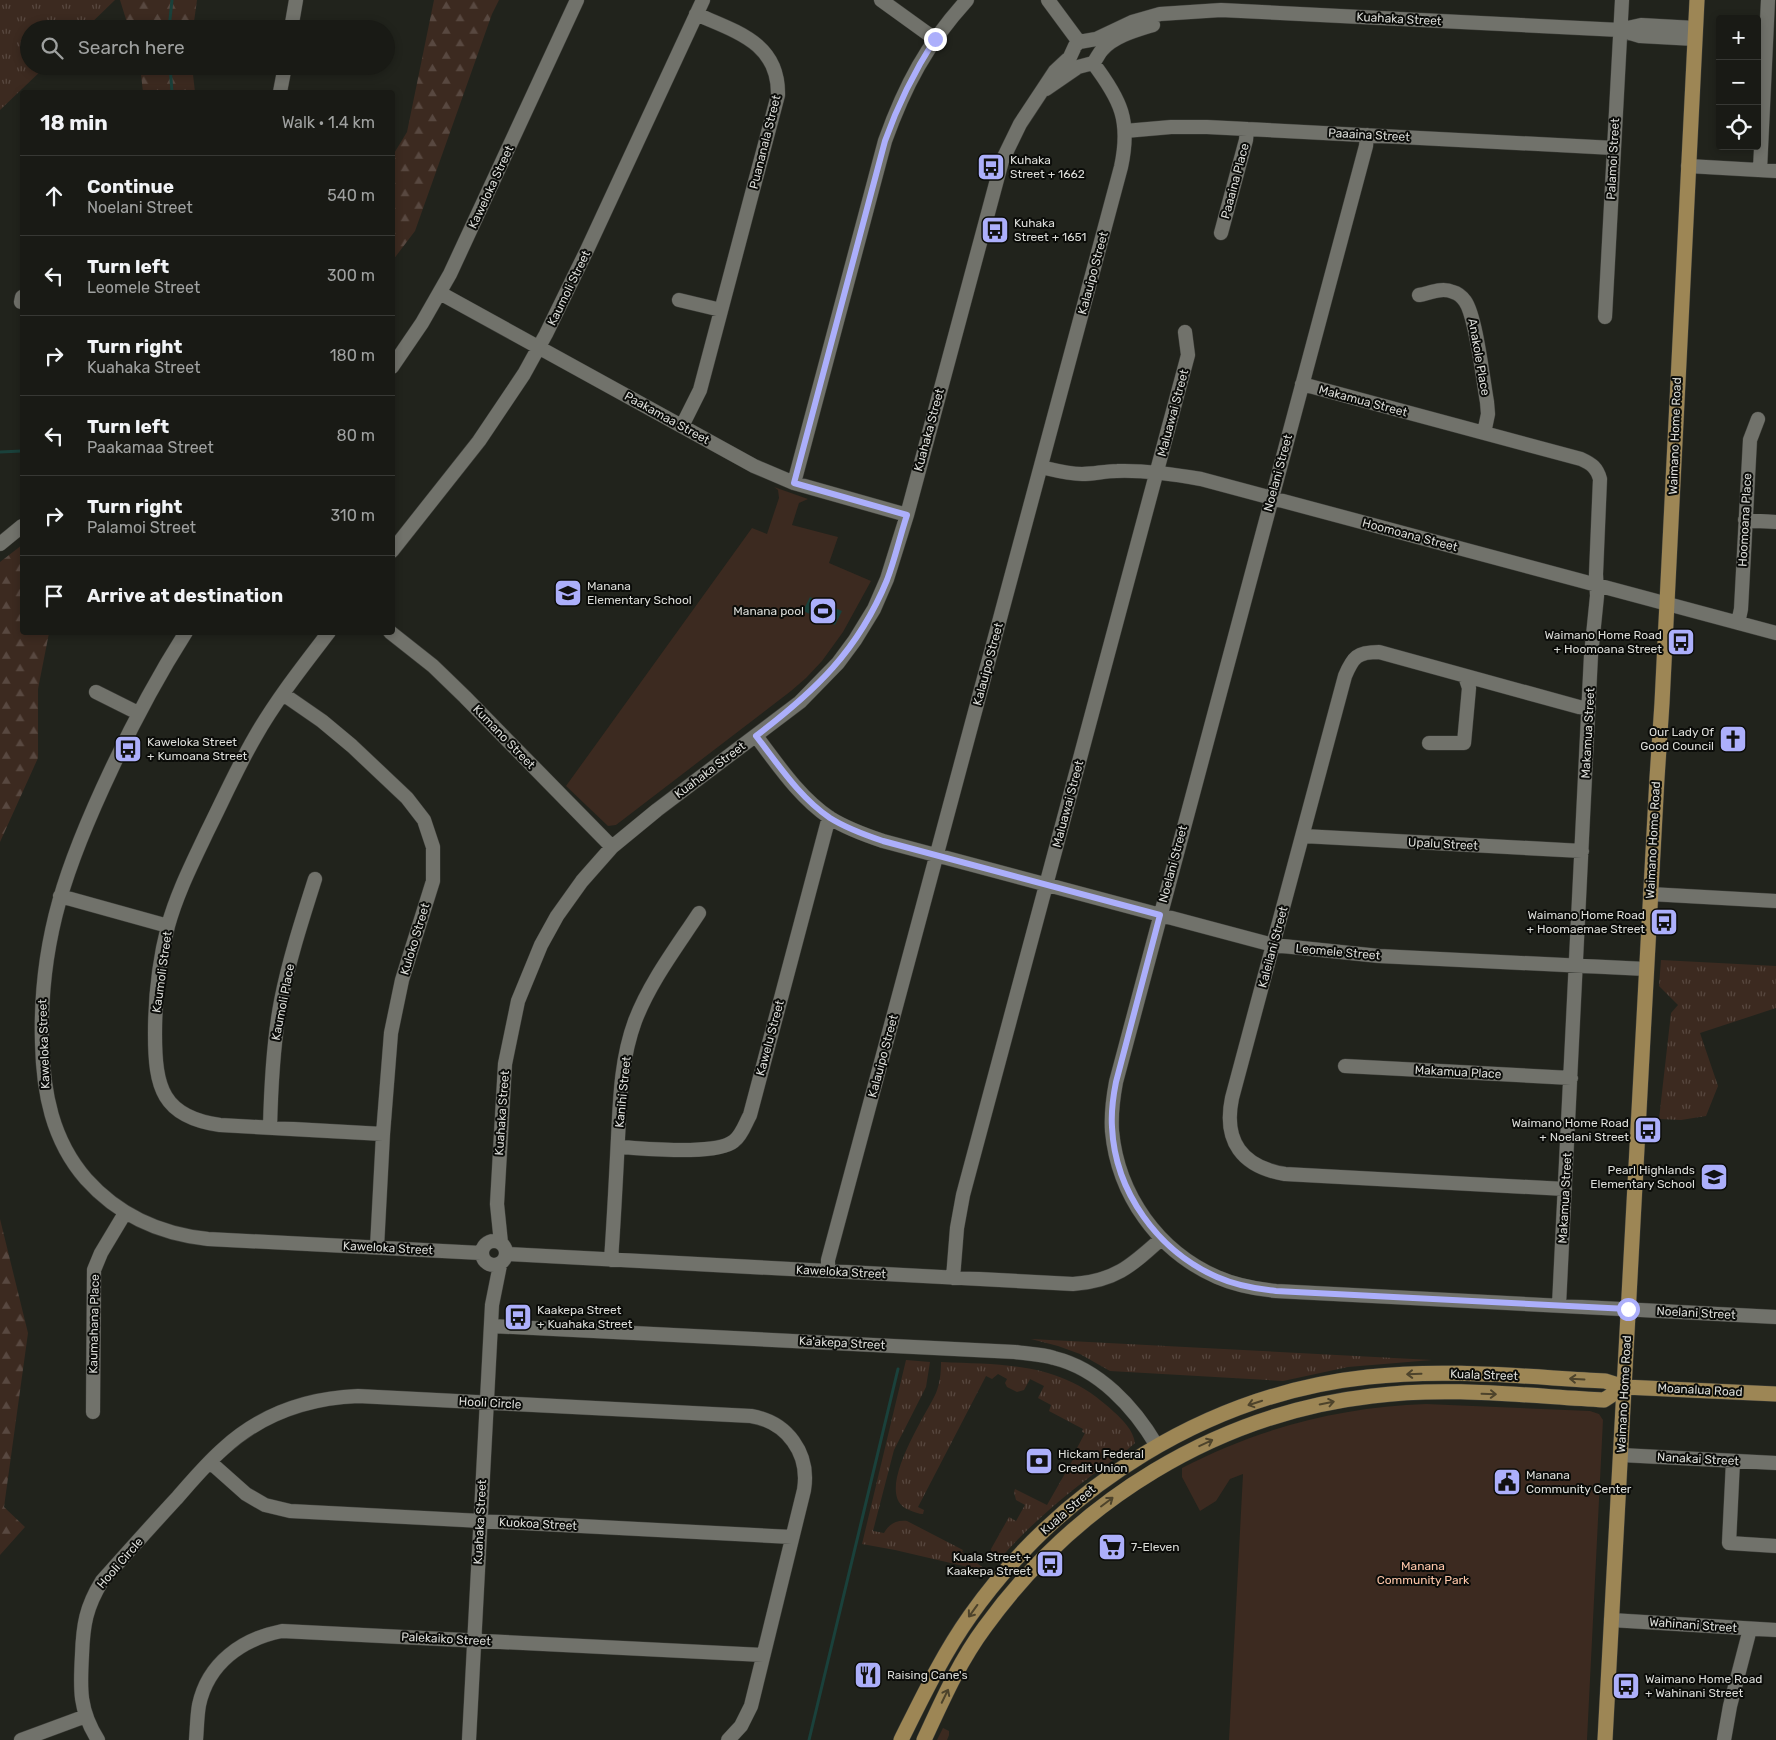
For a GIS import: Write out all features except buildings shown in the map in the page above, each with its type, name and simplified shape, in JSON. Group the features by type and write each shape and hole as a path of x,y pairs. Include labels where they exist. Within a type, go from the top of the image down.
{"main road":[{"name":"Waimano Home Road","path":"1605,1740 1650,894 1668,604 1697,0"},
{"name":"Kuala Street","path":"901,1740 953,1642 970,1616 1004,1573 1037,1537 1074,1503 1122,1467 1199,1425 1244,1406 1308,1387 1367,1377 1460,1373 1605,1380 1624,1387"},
{"name":"Moanalua Road","path":"1624,1387 1776,1394"},
{"name":"Kuala Street","path":"924,1740 958,1669 985,1627 1018,1586 1069,1533 1096,1510 1131,1484 1207,1442 1252,1424 1313,1406 1346,1399 1392,1394 1440,1392 1604,1400 1624,1387"},
{"path":"1158,1446 1168,1462"},
{"path":"1004,1573 1018,1586"}],"street":[{"path":"293,20 296,0"},
{"name":"Kaweloka Street","path":"395,362 440,293 577,0"},
{"name":"Kaumoli Street","path":"395,547 479,441 508,399 539,347 587,250 703,0"},
{"path":"881,0 935,39"},
{"path":"794,483 885,141 909,82 935,39 967,0"},
{"path":"1048,0 1080,45"},
{"name":"Palamoi Street","path":"1605,317 1622,0"},
{"path":"1760,170 1768,0"},
{"name":"Kuahaka Street","path":"469,1740 505,1064 518,1001 533,961 557,916 582,880 612,847 657,810 800,702 820,684 838,664 874,608 887,579 907,515 1002,161 1020,124 1055,72 1080,45 1144,18 1160,14 1221,10 1620,30 1640,25 1695,33"},
{"name":"Kuahaka Street","path":"1044,90 1069,72 1091,61 1110,44 1126,35 1162,22 1179,13"},
{"name":"Puananala Street","path":"682,426 700,390 776,107 778,86 777,77 770,60 756,43 696,14"},
{"path":"1080,45 1096,46 1091,61 1075,60 1080,45"},
{"name":"Kalauipo Street","path":"828,1271 828,1260 1121,168 1125,131 1123,116 1117,99 1091,61"},
{"path":"280,90 283,75"},
{"name":"Paaaina Street","path":"1125,131 1171,127 1247,129 1614,148"},
{"name":"Paaaina Place","path":"1221,233 1246,140 1247,129"},
{"name":"Noelani Street","path":"1366,135 1366,146 1116,1082 1112,1117 1113,1141 1121,1174 1135,1204 1161,1239 1181,1256 1200,1268 1226,1280 1256,1289 1776,1317"},
{"path":"1688,166 1776,171"},
{"name":"Anakole Place","path":"1419,295 1442,290 1452,291 1460,295 1468,306 1473,320 1487,402 1488,414 1484,433"},
{"name":"Paakamaa Street","path":"440,293 754,466 794,483 907,515"},
{"path":"680,300 722,310"},
{"name":"Maluawai Street","path":"953,1278 961,1203 1188,355 1185,332"},
{"name":"Makamua Street","path":"1302,384 1581,460 1590,463 1597,469 1600,480 1597,596 1591,655 1559,1306"},
{"name":"Hoomoana Place","path":"1738,623 1750,440 1758,418"},
{"name":"Hoomoana Street","path":"1041,467 1072,474 1117,471 1157,472 1201,479 1776,633"},
{"path":"1745,520 1776,522"},
{"path":"0,544 20,528"},
{"name":"Kaweloka Street","path":"184,635 138,713 75,850 51,931 42,995 42,1059 46,1093 54,1126 73,1161 92,1185 125,1213 151,1226 191,1237 1056,1283 1088,1283 1102,1280 1126,1269 1161,1239"},
{"name":"Kaumoli Street","path":"327,635 283,694 255,738 230,784 187,873 168,926 159,972 155,1022 156,1056 160,1085 170,1103 184,1116 191,1119 220,1125 382,1134"},
{"name":"Kumano Street","path":"394,635 433,666 465,697 612,847"},
{"name":"Kaleilani Street","path":"1565,1189 1285,1174 1261,1168 1250,1161 1239,1149 1229,1126 1230,1109 1350,663 1358,654 1379,652 1578,707 1589,708"},
{"path":"1430,743 1464,743 1469,688 1465,676"},
{"path":"96,692 138,713"},
{"name":"Kuloko Street","path":"283,694 322,721 352,746 407,798 424,820 433,846 433,880 402,980 391,1033 382,1134 377,1248"},
{"name":"Leomele Street","path":"756,736 800,792 829,817 845,827 865,835 937,856 1273,945 1379,956 1646,969"},
{"name":"Kawelu Street","path":"618,1147 697,1150 716,1148 733,1142 742,1132 750,1115 829,817"},
{"name":"Upalu Street","path":"1303,836 1582,851"},
{"name":"Kaumoli Place","path":"270,1128 273,1060 281,1003 298,932 315,879"},
{"path":"1650,894 1776,901"},
{"path":"60,896 168,926"},
{"name":"Kanihi Street","path":"612,1260 622,1076 627,1049 635,1021 660,973 699,913"},
{"name":"Makamua Place","path":"1345,1066 1571,1078"},
{"name":"Kaumahana Place","path":"92,1412 94,1270 101,1253 125,1213"},
{"name":"Ka'akepa Street","path":"491,1326 1015,1352 1053,1357 1075,1366 1100,1381 1134,1412 1158,1446"},
{"name":"Hooli Circle","path":"98,1740 86,1716 80,1690 84,1620 93,1595 102,1581 210,1462 236,1437 260,1422 289,1408 315,1401 358,1396 751,1416 768,1421 790,1436 804,1464 805,1484 747,1717 728,1740"},
{"name":"Nanakai Street","path":"1621,1455 1776,1463"},
{"path":"1733,1461 1728,1543 1776,1546"},
{"name":"Kuokoa Street","path":"210,1462 246,1494 265,1505 290,1511 792,1537"},
{"name":"Wahinani Street","path":"1611,1620 1776,1630"},
{"path":"1724,1740 1730,1706 1750,1629"},
{"name":"Palekaiko Street","path":"196,1740 199,1704 212,1674 233,1651 247,1642 264,1635 282,1631 763,1655"},
{"path":"21,1740 86,1716"}],"green space":[{"path":"0,0 115,0 94,20 20,20 20,75 37,75 0,110"},
{"path":"120,0 197,0 194,20 126,20"},
{"path":"434,0 499,0 492,14 415,231 395,257 395,152 407,132"},
{"path":"141,75 193,75 195,90 143,90"},
{"path":"774,487 808,499 799,503 792,525 838,537 829,563 871,581 843,632 822,661 806,678 616,825 608,826 566,786 752,528 767,534 779,498 778,490"},
{"path":"20,547 20,635 49,635 38,689 38,758 0,842 0,562"},
{"path":"1661,960 1776,966 1776,1008 1700,1033 1718,1086 1706,1116 1681,1120 1659,1119 1671,1013 1678,1005 1659,986"},
{"path":"0,1219 28,1333 4,1507 25,1527 0,1555"},
{"path":"1031,1339 1432,1360 1348,1367 1283,1381 1110,1371 1080,1354"},
{"path":"906,1360 930,1362 926,1387 894,1450 873,1531 884,1533 893,1523 907,1521 963,1550 962,1552 989,1572 862,1544"},
{"path":"941,1362 1012,1366 1034,1369 1054,1375 1075,1384 1114,1412 1130,1430 1135,1443 1059,1501 998,1561 992,1555 991,1549 1009,1517 1016,1521 1025,1505 1016,1500 1015,1489 1047,1505 1079,1449 1077,1448 1085,1433 1082,1432 1083,1429 1049,1411 1051,1405 1038,1398 1044,1386 1030,1379 1024,1390 1017,1392 1007,1387 1005,1383 1007,1379 998,1374 992,1379 986,1376 918,1507 924,1510 923,1514 909,1510 899,1502 896,1489 898,1473 904,1454 936,1393 940,1378"},
{"name":"Manana Community Park","path":"1426,1404 1590,1411 1599,1414 1603,1420 1587,1740 1229,1740 1243,1474 1230,1479 1216,1501 1200,1511 1182,1477 1182,1468 1241,1442 1301,1422 1362,1410"},
{"path":"943,1728 949,1731 947,1740 937,1740"}],"water":[{"name":"Manana pool","path":"810,597 842,611 835,625 803,611"}],"waterway":[{"path":"170,20 172,0"},
{"path":"171,75 172,90"},
{"path":"0,452 20,451"},
{"path":"809,1740 898,1369"}],"place":[{"name":"Kuhaka Street + 1662","path":"991,167"},
{"name":"Kuhaka Street + 1651","path":"995,230"},
{"name":"Manana Elementary School","path":"568,593"},
{"name":"Manana pool","path":"823,611"},
{"name":"Waimano Home Road + Hoomoana Street","path":"1681,642"},
{"name":"Our Lady Of Good Council","path":"1733,739"},
{"name":"Kaweloka Street + Kumoana Street","path":"128,749"},
{"name":"Waimano Home Road + Hoomaemae Street","path":"1664,922"},
{"name":"Waimano Home Road + Noelani Street","path":"1648,1130"},
{"name":"Pearl Highlands Elementary School","path":"1714,1177"},
{"name":"Kaakepa Street + Kuahaka Street","path":"518,1317"},
{"name":"Hickam Federal Credit Union","path":"1039,1461"},
{"name":"Manana Community Center","path":"1507,1482"},
{"name":"7-Eleven","path":"1112,1547"},
{"name":"Kuala Street + Kaakepa Street","path":"1050,1564"},
{"name":"Raising Cane's","path":"868,1675"},
{"name":"Waimano Home Road + Wahinani Street","path":"1626,1686"}],"route":[{"path":"935,39 909,82 885,141 794,483 907,515 887,579 874,608 855,640 838,664 820,684 756,736 800,792 829,817 845,827 883,841 1160,915 1120,1062 1113,1100 1112,1129 1116,1157 1128,1192 1144,1218 1161,1239 1181,1256 1217,1277 1256,1289 1628,1309"}]}
